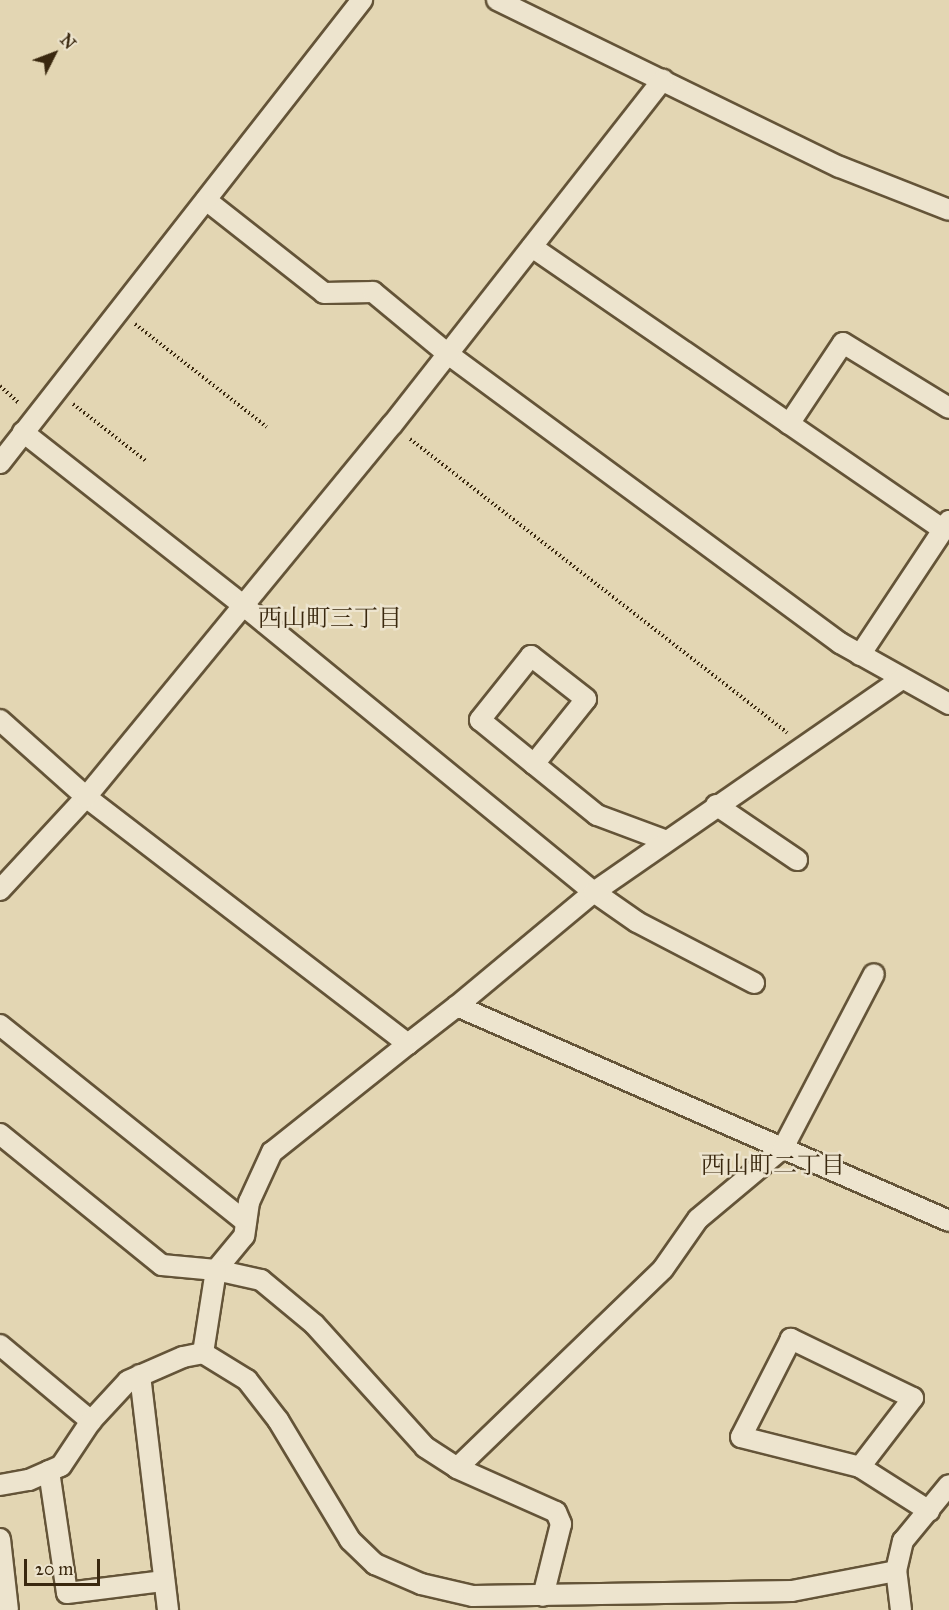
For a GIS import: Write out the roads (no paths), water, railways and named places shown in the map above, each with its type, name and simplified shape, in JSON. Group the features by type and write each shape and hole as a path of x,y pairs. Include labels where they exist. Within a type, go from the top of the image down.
{"street":[{"path":"0,462 362,0"},
{"path":"498,0 840,167 949,210"},
{"path":"0,890 86,797 393,425 663,80"},
{"path":"206,200 324,293 373,292 448,354 860,655 900,680 923,687 949,704"},
{"path":"532,247 789,424 946,525 860,655"},
{"path":"789,424 843,343 949,408"},
{"path":"23,432 244,606 594,892 637,922 754,983"},
{"path":"534,764 586,699 531,656 480,720 534,764 597,815 664,840"},
{"path":"203,1353 216,1270 244,1236 249,1202 272,1152 457,1006 594,892 802,744 900,680"},
{"path":"0,720 86,797 408,1044"},
{"path":"716,805 797,860"},
{"path":"457,1468 663,1269 698,1219 783,1148 874,974"},
{"path":"457,1006 949,1221"},
{"path":"0,1025 246,1222"},
{"path":"0,1134 162,1265 216,1270 261,1280 314,1324 425,1447 457,1468 556,1512 561,1524 539,1600"},
{"path":"860,1467 913,1398 791,1339 741,1437 860,1467 929,1511"},
{"path":"0,1345 91,1421"},
{"path":"0,1485 62,1466 91,1421 128,1381 183,1357 203,1353 247,1380 278,1420 350,1540 375,1564 421,1584 473,1596 539,1600 792,1600 896,1571"},
{"path":"140,1375 168,1610"},
{"path":"49,1471 67,1593 164,1581"},
{"path":"901,1610 896,1571 903,1541 949,1485"},
{"path":"0,1539 8,1610"}],"district":[{"name":"西山町三丁目","path":"330,619"},
{"name":"西山町二丁目","path":"773,1166"}]}
